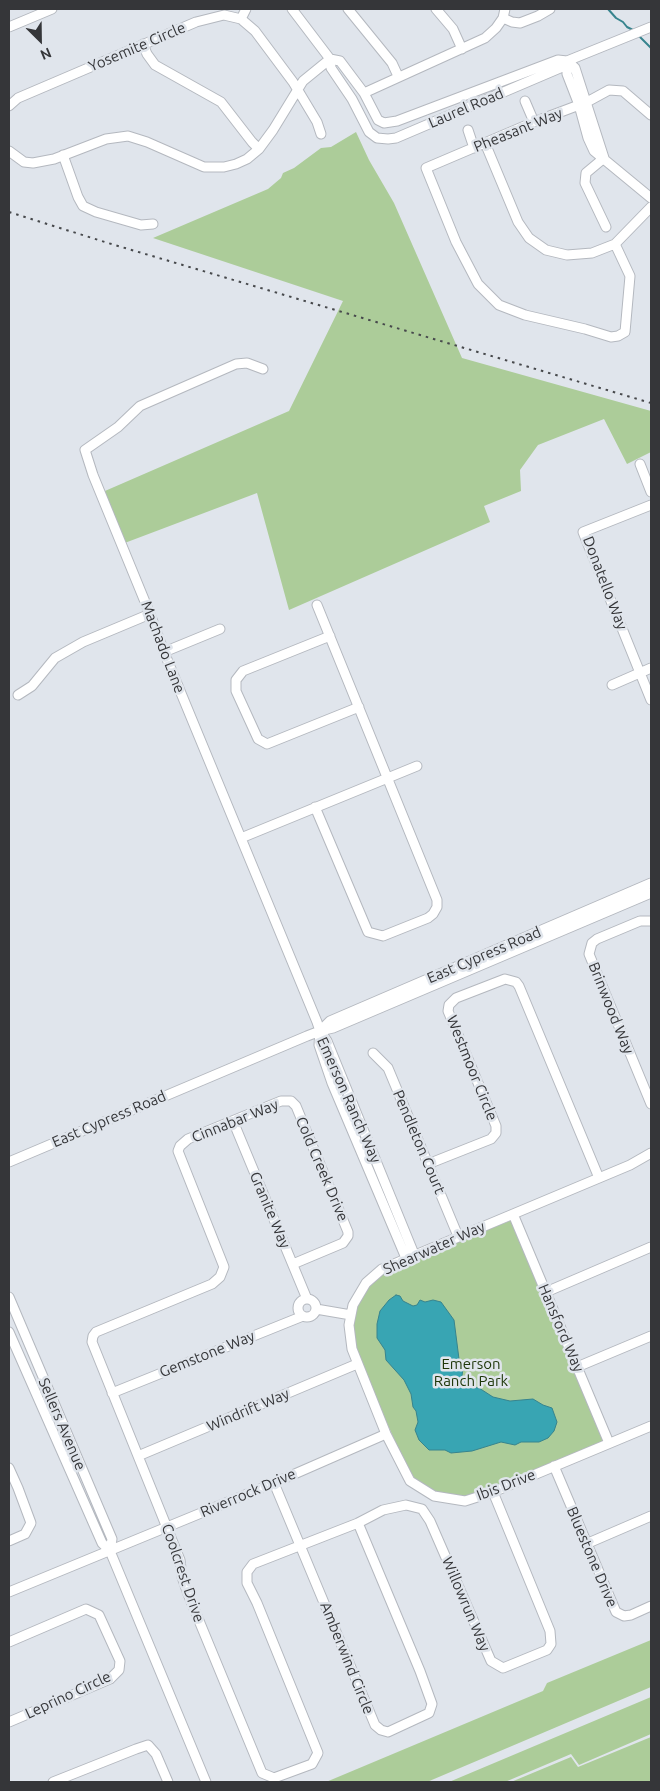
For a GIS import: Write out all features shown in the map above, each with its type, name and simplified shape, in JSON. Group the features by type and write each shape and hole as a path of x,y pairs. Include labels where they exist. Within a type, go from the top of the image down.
{"street":[{"path":"9,27 52,9"},
{"path":"246,9 241,19 254,31 298,90 317,122 321,134"},
{"path":"292,9 330,59"},
{"path":"348,9 392,63 398,76"},
{"path":"436,9 453,29 462,49"},
{"path":"9,151 24,162 33,163 106,139 128,136 147,142 204,167 224,167 236,164 259,149 266,141 303,81 330,59 340,60 364,92 485,38 496,28 505,9"},
{"path":"502,18 520,23 550,9"},
{"name":"Yosemite Circle","path":"9,106 18,98 206,18 224,15 241,19"},
{"name":"Laurel Road","path":"330,59 331,68 352,99 372,135 377,138 396,138 560,68 567,61 651,27"},
{"path":"143,44 155,65 221,102 259,149"},
{"name":"Laurel Road","path":"364,92 378,120 390,123 558,60 567,61"},
{"path":"567,61 575,68 583,104 604,158 651,198"},
{"name":"Pheasant Way","path":"615,244 630,276 625,332 611,337 585,329 525,316 499,305 478,284 456,242 426,168 534,122 583,104 609,90 623,91 651,115"},
{"path":"525,101 534,122"},
{"path":"468,130 474,148"},
{"path":"485,143 518,222 529,238 546,250 567,255 592,253 615,244 651,207"},
{"path":"62,155 83,206 96,212 141,225 153,224"},
{"path":"604,158 586,173 585,183 606,227"},
{"name":"Machado Lane","path":"263,369 247,363 236,364 140,406 118,427 86,450 93,475 164,652 318,1022 320,1031"},
{"path":"640,464 651,492"},
{"name":"Donatello Way","path":"640,673 583,532 651,504"},
{"path":"315,807 368,932 383,936 428,918 437,907 437,900 317,605"},
{"path":"18,695 32,686 55,658 83,642 150,614"},
{"path":"164,652 220,628"},
{"path":"330,636 243,671 236,680 236,691 258,739 267,744 359,707"},
{"path":"612,685 651,668"},
{"path":"640,673 651,700"},
{"path":"241,838 417,766"},
{"name":"East Cypress Road","path":"320,1031 330,1021 651,883"},
{"name":"East Cypress Road","path":"9,1162 320,1031 333,1028 651,893"},
{"name":"Brinwood Way","path":"651,921 640,921 597,939 592,943 589,954 651,1104"},
{"name":"Westmoor Circle","path":"428,1164 491,1139 496,1133 496,1126 448,1011 449,1005 456,998 505,979 516,982 519,986 599,1178"},
{"name":"Emerson Ranch Way","path":"320,1031 327,1041 410,1256"},
{"name":"Pendleton Court","path":"373,1054 388,1068 458,1236"},
{"name":"Cinnabar Way","path":"180,1146 188,1139 281,1101 291,1101"},
{"name":"Cold Creek Drive","path":"291,1101 296,1106 348,1232 348,1236 343,1243 293,1264"},
{"name":"Granite Way","path":"233,1121 307,1299"},
{"name":"Coolcrest Drive","path":"180,1146 178,1156 224,1267 223,1272 212,1284 96,1332 92,1342 180,1560 182,1577 188,1594 258,1764 262,1773 274,1778 312,1764 318,1753 257,1603 247,1583 247,1572 253,1564 300,1545"},
{"name":"Shearwater Way","path":"386,1434 352,1349 349,1325 353,1305 366,1284 382,1269 410,1256 630,1165 651,1153"},
{"name":"Hansford Way","path":"513,1214 609,1443"},
{"path":"546,1292 651,1247"},
{"name":"Sellers Avenue","path":"9,1297 112,1539 110,1551"},
{"path":"307,1299 315,1303 316,1309 311,1316 303,1316 299,1312 299,1306 302,1301 307,1299"},
{"path":"316,1309 351,1315"},
{"name":"Gemstone Way","path":"112,1393 303,1316"},
{"name":"Sellers Avenue","path":"9,1332 102,1543 110,1551 206,1782"},
{"path":"577,1367 651,1336"},
{"name":"Windrift Way","path":"138,1456 357,1364"},
{"name":"Ibis Drive","path":"386,1434 410,1481 434,1496 465,1501 493,1492 651,1426"},
{"name":"Riverrock Drive","path":"9,1592 274,1483 386,1434"},
{"name":"Bluestone Drive","path":"554,1466 616,1612 624,1616 631,1615 651,1606"},
{"path":"9,1468 31,1522 25,1534 9,1540"},
{"name":"Amberwind Circle","path":"274,1483 374,1725 388,1732 429,1713 432,1704 358,1523"},
{"name":"Willowrun Way","path":"300,1545 358,1523 383,1510 406,1505 422,1509 436,1534 490,1661 503,1668 547,1650 551,1644 550,1631 493,1492"},
{"path":"586,1544 651,1516"},
{"name":"Leprino Circle","path":"9,1642 86,1609 99,1615 120,1661 119,1670 110,1679 9,1722"},
{"path":"53,1782 136,1748 148,1746 156,1754 168,1782"}],"green space":[{"path":"356,132 369,160 394,203 462,358 651,411 651,452 627,464 604,419 538,445 520,470 521,491 484,506 490,522 289,610 257,493 122,544 98,494 289,411 343,301 153,238 268,189 281,178 283,173 294,168 321,148 331,147"},
{"name":"Emerson Ranch Park","path":"512,1220 604,1438 599,1446 463,1498 435,1492 414,1478 386,1421 361,1363 354,1338 354,1311 367,1287 389,1269"},
{"path":"651,1640 651,1687 427,1782 326,1782 543,1691 547,1683"},
{"path":"651,1697 651,1734 579,1765 571,1754 505,1782 449,1782"},
{"path":"651,1737 651,1782 511,1782 571,1757 578,1767"}],"water":[{"path":"396,1295 413,1306 417,1305 420,1300 425,1302 433,1300 441,1302 454,1320 459,1359 463,1368 462,1376 471,1387 479,1388 493,1397 510,1401 533,1399 552,1408 557,1422 554,1431 548,1438 539,1442 521,1442 515,1445 501,1442 472,1451 451,1453 445,1450 429,1450 419,1440 415,1430 418,1422 411,1394 404,1380 386,1360 385,1350 377,1338 377,1324 380,1311"}],"waterway":[{"path":"608,9 616,18 633,30"},
{"path":"638,35 651,48"}],"railway":[{"path":"9,212 651,403"}]}
